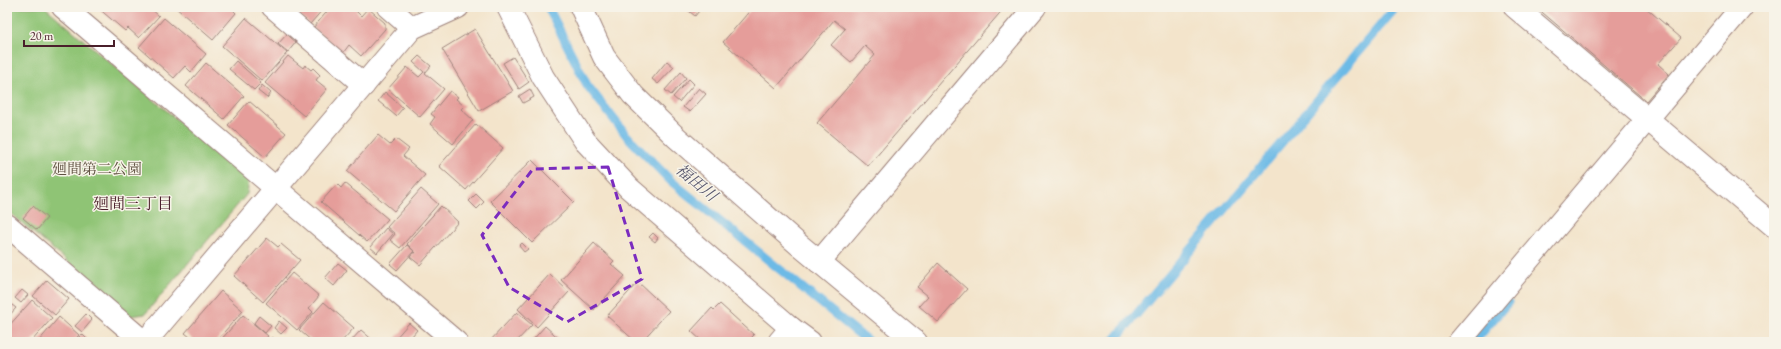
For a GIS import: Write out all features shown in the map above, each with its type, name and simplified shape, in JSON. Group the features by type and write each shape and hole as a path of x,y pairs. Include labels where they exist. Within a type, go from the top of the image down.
{"street":[{"path":"63,7 456,342"},
{"path":"273,7 364,85"},
{"path":"388,7 412,28"},
{"path":"7,225 144,342 412,28 458,7"},
{"path":"508,7 543,77 585,141 629,188 785,335 810,342"},
{"path":"581,7 604,57 633,95 676,137 819,262 916,342"},
{"path":"819,262 1035,7"},
{"path":"1515,7 1774,226"},
{"path":"1459,342 1742,7"}],"highlighted area":[{"path":"608,167 642,279 567,322 509,287 482,235 533,169"}],"green space":[{"name":"廻間第二公園","path":"7,7 45,7 249,181 247,194 145,314 131,316 7,210"}],"building":[{"path":"97,7 149,7 159,16 139,38 128,28 125,31"},
{"path":"175,7 230,7 236,13 213,40"},
{"path":"290,7 325,7 310,24"},
{"path":"331,7 360,7 356,11 361,16 368,8 385,23 385,29 361,56 349,45 343,53 313,28"},
{"path":"684,7 702,7 695,16"},
{"path":"753,7 1005,7 868,166 817,123 875,55 865,46 851,62 831,45 845,29 834,20 776,88 723,42"},
{"path":"1536,7 1645,7 1681,38 1658,64 1669,74 1646,101"},
{"path":"164,18 206,54 191,72 185,66 174,78 139,47"},
{"path":"246,18 287,53 262,81 222,46"},
{"path":"475,29 513,91 479,111 442,49"},
{"path":"287,34 296,42 288,52 278,44"},
{"path":"288,56 303,68 305,65 311,70 313,68 320,75 316,80 327,89 304,116 265,83"},
{"path":"419,56 431,66 425,73 444,89 420,117 388,89 407,67 419,77 424,72 413,62"},
{"path":"513,57 529,82 519,89 503,63"},
{"path":"236,61 261,83 254,90 229,69"},
{"path":"667,61 674,67 658,84 652,79"},
{"path":"206,63 244,96 224,119 186,86"},
{"path":"681,72 686,78 671,95 665,90"},
{"path":"689,79 694,84 679,102 673,97"},
{"path":"262,85 271,93 267,98 258,91"},
{"path":"699,88 706,94 690,112 683,107"},
{"path":"530,89 534,97 523,103 519,96"},
{"path":"450,91 458,97 456,99 464,106 461,109 473,120 453,144 430,124 435,117 431,114"},
{"path":"385,92 403,108 396,116 378,101"},
{"path":"249,101 286,133 265,157 228,125"},
{"path":"476,124 503,148 466,190 439,166"},
{"path":"378,135 390,145 396,139 409,149 403,156 425,175 394,211 347,171"},
{"path":"532,160 574,202 532,243 490,201"},
{"path":"345,183 388,219 367,242 321,202 337,184 341,188"},
{"path":"421,189 438,204 400,248 390,240 395,234 387,227"},
{"path":"476,194 484,202 477,209 469,201"},
{"path":"33,206 47,218 37,230 23,218"},
{"path":"441,206 458,222 420,265 410,257 414,252 416,253 407,244"},
{"path":"386,228 393,234 377,253 370,247"},
{"path":"653,233 658,238 655,242 649,237"},
{"path":"267,238 278,247 281,244 300,260 263,302 234,276"},
{"path":"522,243 528,249 524,252 519,246"},
{"path":"594,243 614,261 611,264 625,276 594,310 561,280"},
{"path":"407,245 414,251 397,270 390,264"},
{"path":"338,263 347,270 334,286 325,278"},
{"path":"938,263 967,289 938,322 919,306 928,296 917,287"},
{"path":"292,273 319,296 309,308 313,312 297,330 266,303"},
{"path":"550,274 569,292 537,327 518,309"},
{"path":"47,280 69,299 55,315 33,296"},
{"path":"638,282 669,311 641,342 636,342 607,316"},
{"path":"22,290 28,295 21,303 15,298"},
{"path":"221,291 243,311 215,342 196,342 185,333"},
{"path":"32,300 52,318 31,342 7,342 7,328"},
{"path":"7,301 16,308 7,318"},
{"path":"324,302 354,328 341,342 313,342 299,330"},
{"path":"720,304 754,335 751,338 755,341 754,342 703,342 691,331 712,308 714,310"},
{"path":"517,312 532,325 516,342 489,342"},
{"path":"86,314 92,320 82,332 75,326"},
{"path":"243,315 268,336 263,342 219,342"},
{"path":"259,316 271,326 265,333 254,323"},
{"path":"59,317 79,335 73,342 38,342"},
{"path":"279,321 287,328 281,334 274,328"},
{"path":"409,323 417,330 407,342 396,342 394,340"},
{"path":"545,326 563,342 531,342"},
{"path":"361,330 375,342 350,342"},
{"path":"82,334 87,339 85,342 79,342 76,340"},
{"path":"272,337 278,342 267,342"}],"waterway":[{"name":"福田川","path":"548,7 587,85 627,136 671,181 869,342"},
{"path":"1113,342 1396,7"},
{"path":"1474,342 1508,302"}],"district":[{"name":"廻間三丁目","path":"133,203"}]}
